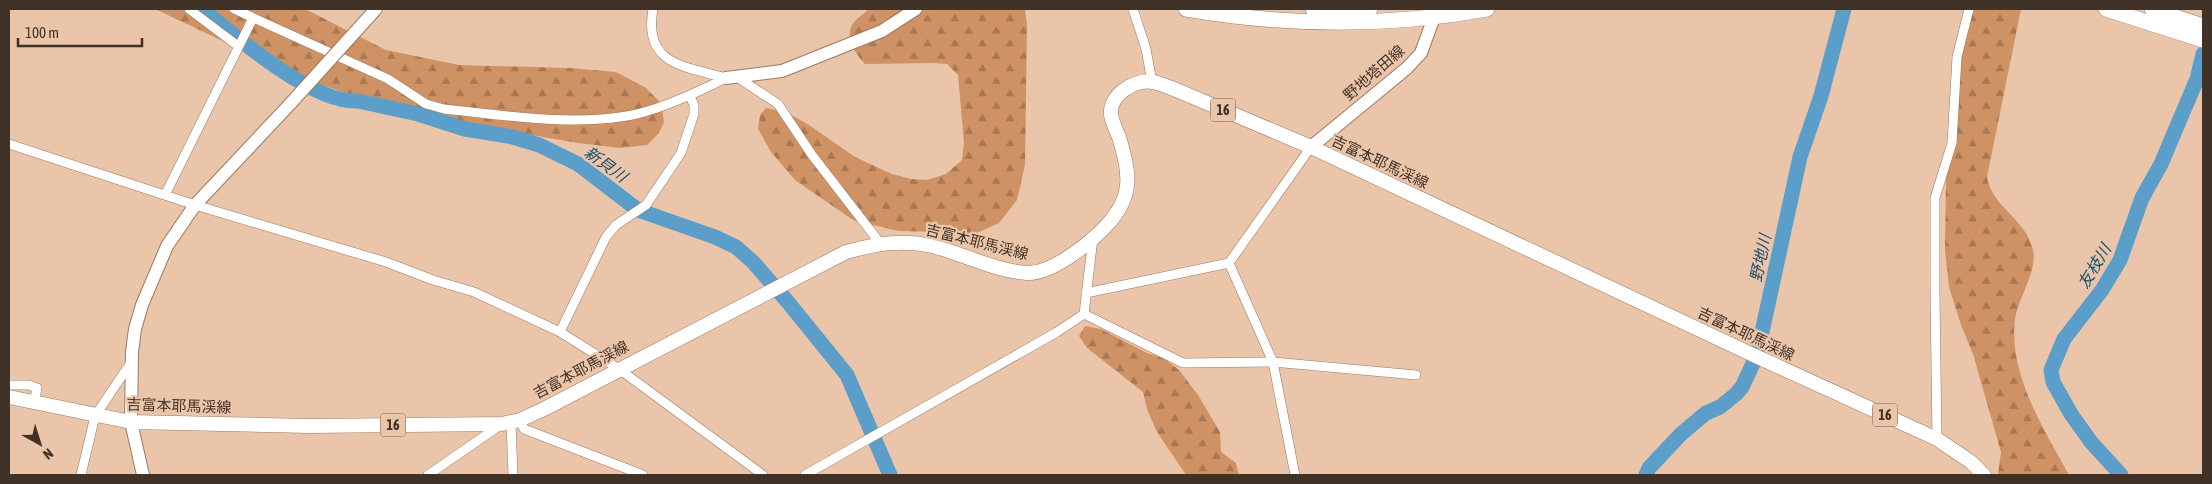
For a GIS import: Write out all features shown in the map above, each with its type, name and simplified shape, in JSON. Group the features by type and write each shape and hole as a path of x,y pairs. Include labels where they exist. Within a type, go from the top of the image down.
{"highway":[{"path":"1186,9 1273,20 1326,22 1365,22 1487,9"},
{"path":"1313,9 1370,9"},
{"path":"2106,9 2178,25 2203,26"},
{"path":"2152,9 2203,40"}],"main road":[{"name":"吉富本耶馬渓線","path":"9,397 131,422 309,426 511,422 619,369 846,252 880,242 931,246 1008,269 1029,273 1046,269 1062,262 1108,224 1124,201 1128,185 1128,163 1111,114 1115,98 1127,87 1138,82 1152,82 1174,89 1311,147 1750,354 1938,439 1971,462 1984,475"}],"street":[{"path":"189,9 238,46"},
{"path":"234,9 388,79 426,104 444,109 591,121 629,116 690,96 732,77 782,71 882,31 916,9"},
{"path":"246,9 253,18"},
{"path":"143,475 131,422 132,361 135,329 142,305 167,246 195,205 376,9"},
{"path":"653,9 650,23 653,43 662,55 673,63 732,77 778,104 812,155 880,242"},
{"path":"1938,439 1934,294 1935,198 1952,144 1957,58 1969,9"},
{"path":"1133,10 1146,49 1152,82"},
{"name":"野地塔田線","path":"1311,147 1407,68 1421,53 1436,13"},
{"path":"165,195 253,18"},
{"path":"560,332 606,237 616,225 646,205 681,152 694,114 694,105 690,96"},
{"path":"9,144 195,205 386,262 433,280 474,292 560,332 619,369 763,475"},
{"path":"1086,293 1229,263 1311,147"},
{"path":"1084,314 1093,238"},
{"path":"1229,263 1273,362 1295,475"},
{"path":"1084,314 1183,362 1273,362 1416,375"},
{"path":"805,475 1057,332 1084,314"},
{"path":"81,475 95,416 132,361"},
{"path":"9,385 29,385 37,388 34,403"},
{"path":"428,475 511,422"},
{"path":"511,422 513,475"},
{"path":"511,422 524,429 643,475"}],"green space":[{"path":"155,9 305,9 386,50 459,65 569,68 616,72 646,88 661,103 664,122 659,133 647,145 620,148 578,143 404,113 299,77"},
{"path":"869,9 1025,9 1027,24 1025,165 1017,200 999,223 977,233 898,231 853,220 795,180 771,152 758,129 760,115 766,108 786,112 809,125 855,157 892,174 911,179 927,180 946,174 962,160 964,143 958,75 947,64 865,64 854,50 850,33 851,27 857,18"},
{"path":"1975,9 2021,9 1987,177 1990,188 2023,229 2033,250 2033,266 2015,319 2014,340 2017,360 2022,380 2039,420 2069,475 1998,475 2001,452 1973,354 1961,325 1949,287 1945,250 1946,177 1955,77 1966,29"},
{"path":"1085,326 1101,329 1147,353 1165,359 1179,370 1198,395 1220,432 1221,452 1236,463 1239,475 1186,475 1157,432 1147,409 1143,392 1087,348 1079,336"}],"waterway":[{"name":"新貝川","path":"202,9 234,36 276,67 319,92 340,99 418,114 465,129 513,137 539,145 578,164 638,210 715,237 736,247 753,262 787,301 847,375 890,475"},
{"name":"野地川","path":"1646,475 1649,468 1681,434 1706,413 1720,407 1736,394 1742,387 1757,355 1800,157 1821,96 1844,9"},
{"name":"友枝川","path":"2121,475 2091,442 2071,414 2053,382 2051,370 2064,339 2102,290 2120,260 2142,198 2161,164 2197,79 2203,54"}]}
